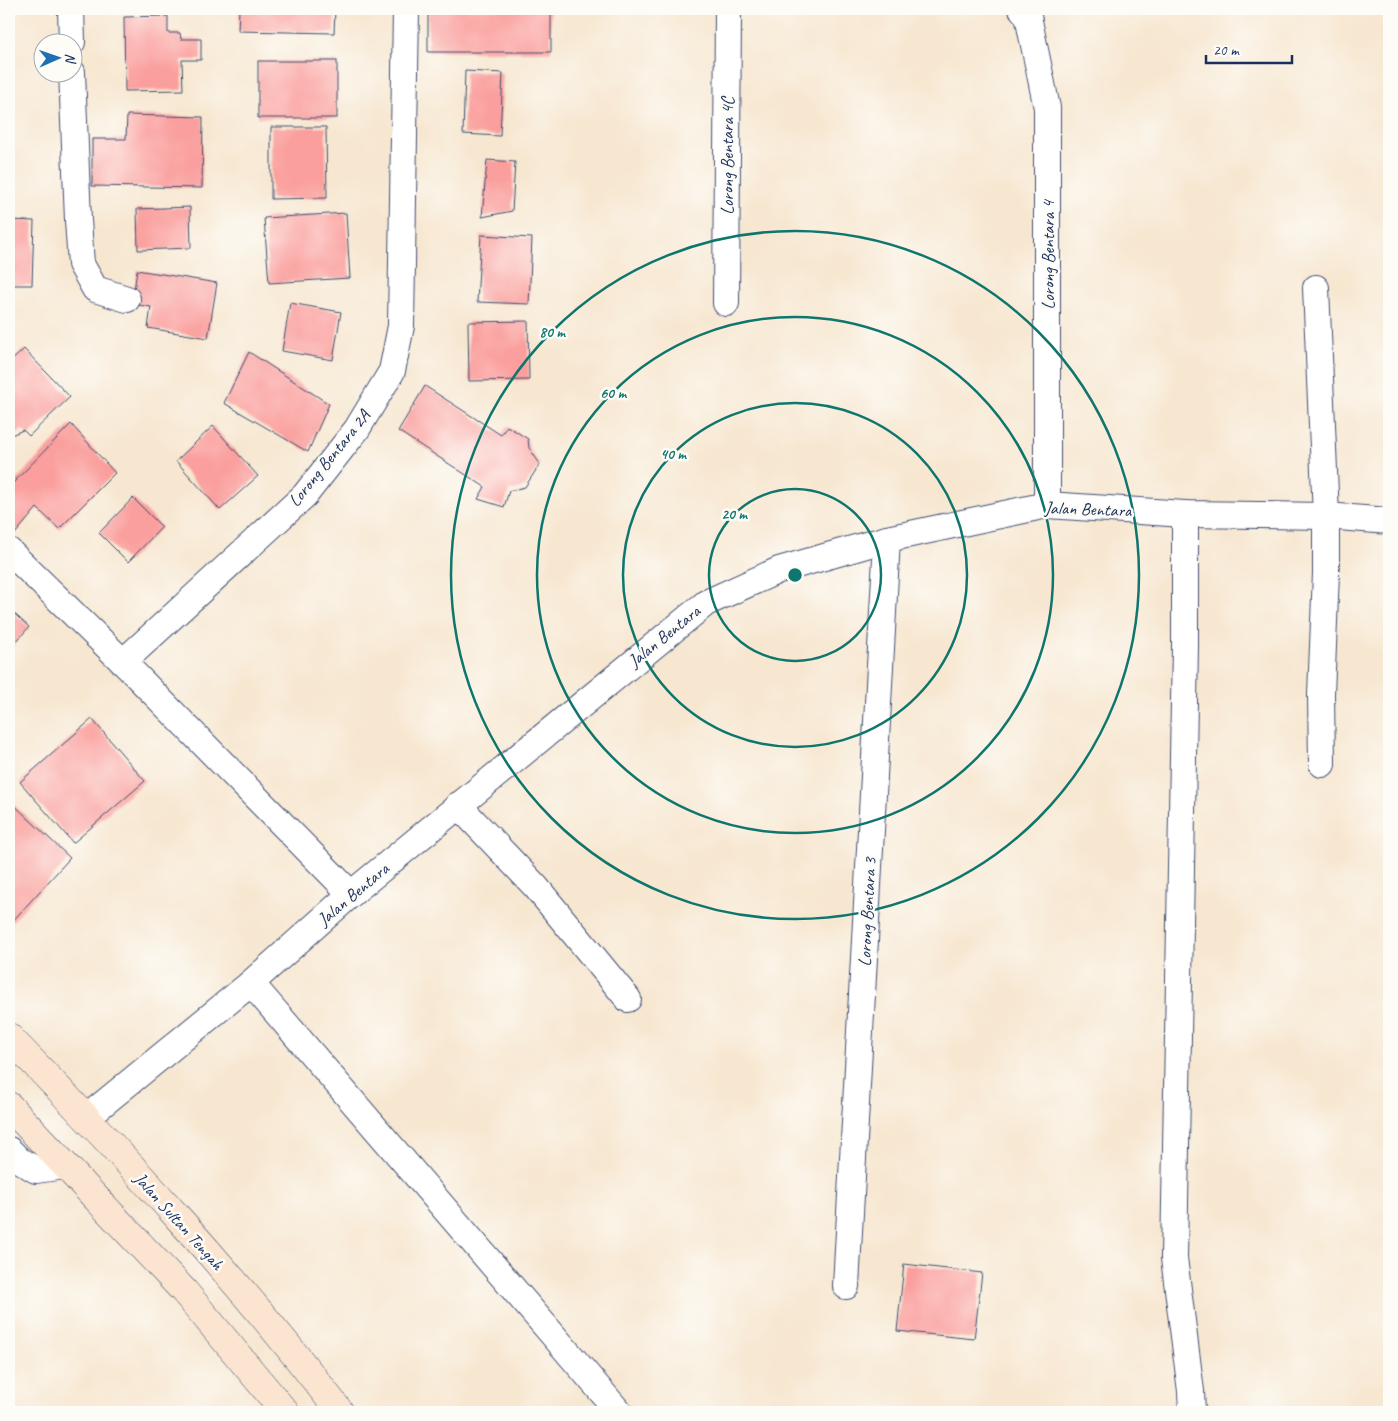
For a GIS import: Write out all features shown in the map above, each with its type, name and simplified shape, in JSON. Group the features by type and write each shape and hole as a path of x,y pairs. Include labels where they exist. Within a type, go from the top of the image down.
{"main road":[{"name":"Jalan Sultan Tengah","path":"9,1037 87,1117 228,1275 340,1412"},
{"path":"9,1106 184,1291 285,1412"}],"street":[{"path":"71,9 72,32"},
{"name":"Lorong Bentara 2A","path":"122,662 305,494 358,429 392,371 401,326 406,9"},
{"name":"Lorong Bentara 4C","path":"726,303 728,9"},
{"name":"Lorong Bentara 4","path":"1022,9 1028,16 1048,108 1047,505"},
{"path":"72,82 81,264 95,289 127,299"},
{"path":"1316,288 1326,516 1326,573 1321,694 1322,764"},
{"name":"Jalan Bentara","path":"87,1117 251,983 351,894 458,805 706,603 779,570 888,539 1047,505 1185,514 1326,516 1389,521"},
{"path":"1185,514 1185,646 1174,1258 1192,1412"},
{"name":"Lorong Bentara 3","path":"846,1286 888,539"},
{"path":"9,551 122,662 351,894"},
{"path":"458,805 536,887 628,999"},
{"path":"251,983 619,1412"},
{"path":"9,1150 19,1160 36,1170 66,1166"}],"building":[{"path":"239,9 335,9 334,33 238,31"},
{"path":"428,9 551,9 551,52 428,52"},
{"path":"168,16 168,33 180,33 181,39 201,39 201,60 182,60 183,90 125,91 124,17"},
{"path":"9,37 12,37 11,74 9,74"},
{"path":"258,61 337,61 337,118 258,118"},
{"path":"465,71 503,73 500,136 463,134"},
{"path":"127,115 203,117 202,188 92,186 92,139 126,139"},
{"path":"271,127 326,127 327,198 271,199"},
{"path":"487,160 515,162 512,211 482,217"},
{"path":"190,207 191,248 138,250 137,209"},
{"path":"346,213 350,278 269,283 264,218"},
{"path":"9,220 34,221 32,285 9,285"},
{"path":"481,235 532,238 529,304 477,302"},
{"path":"137,270 217,283 208,338 148,328 151,307 132,304"},
{"path":"290,303 341,312 333,360 282,351"},
{"path":"528,321 529,380 469,381 468,322"},
{"path":"24,349 70,397 29,436 23,430 9,436 9,363"},
{"path":"249,352 329,404 308,452 224,403"},
{"path":"425,386 501,435 507,426 528,439 529,448 540,464 525,487 509,491 504,507 478,499 485,487 398,431"},
{"path":"71,424 115,473 59,529 37,508 9,541 9,487"},
{"path":"213,426 258,476 220,510 176,461"},
{"path":"133,498 162,527 128,562 99,533"},
{"path":"9,609 29,627 9,650"},
{"path":"92,719 145,781 73,843 20,782"},
{"path":"9,800 70,858 9,925"},
{"path":"904,1264 982,1273 974,1339 897,1331"}]}
